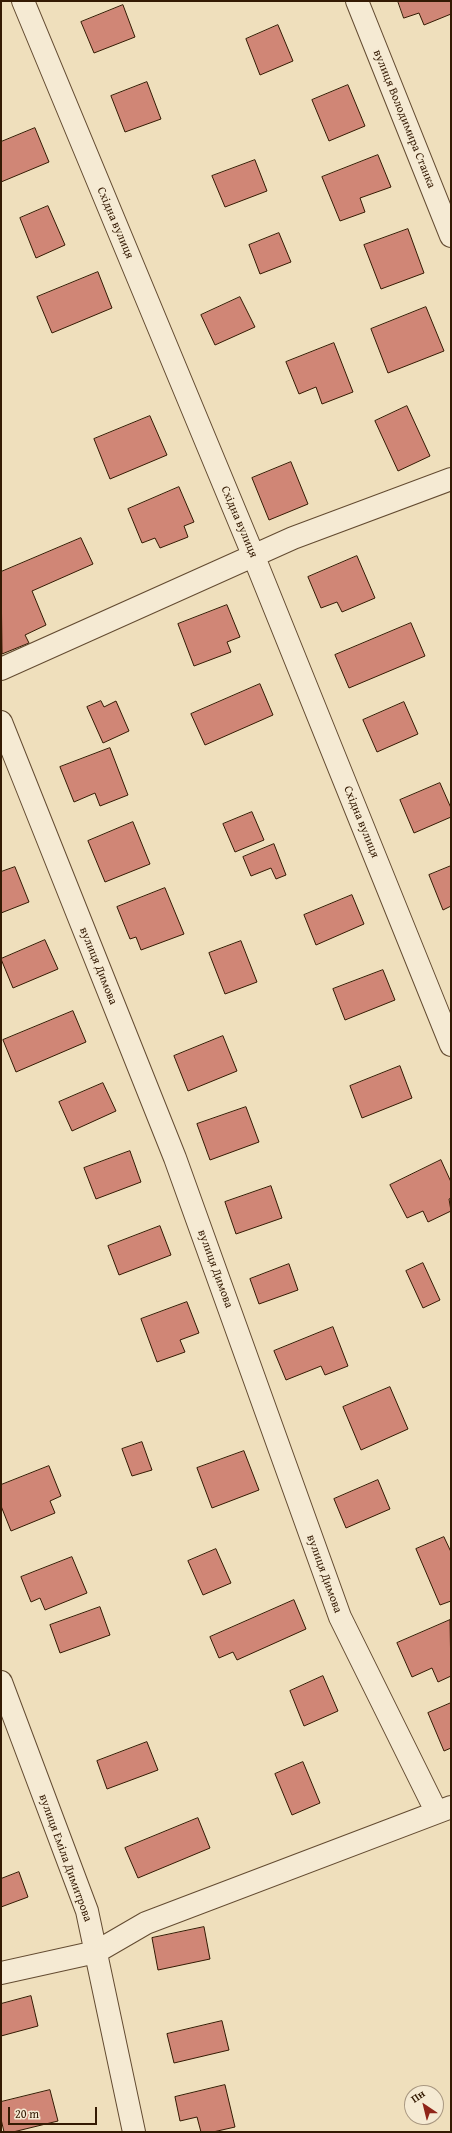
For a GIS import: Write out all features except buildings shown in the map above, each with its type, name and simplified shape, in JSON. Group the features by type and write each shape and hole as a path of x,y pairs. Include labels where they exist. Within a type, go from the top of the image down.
{"street":[{"name":"Східна вулиця","path":"23,1 254,557 451,1045"},
{"name":"вулиця Володимира Станка","path":"357,1 451,236"},
{"path":"1,669 254,557 293,538 451,479"},
{"name":"вулиця Димова","path":"1,722 175,1158 340,1617 444,1809"},
{"name":"вулиця Еміла Димитрова","path":"1,1682 86,1911 134,2132"},
{"path":"1,1973 96,1952 146,1923 444,1809"}]}
